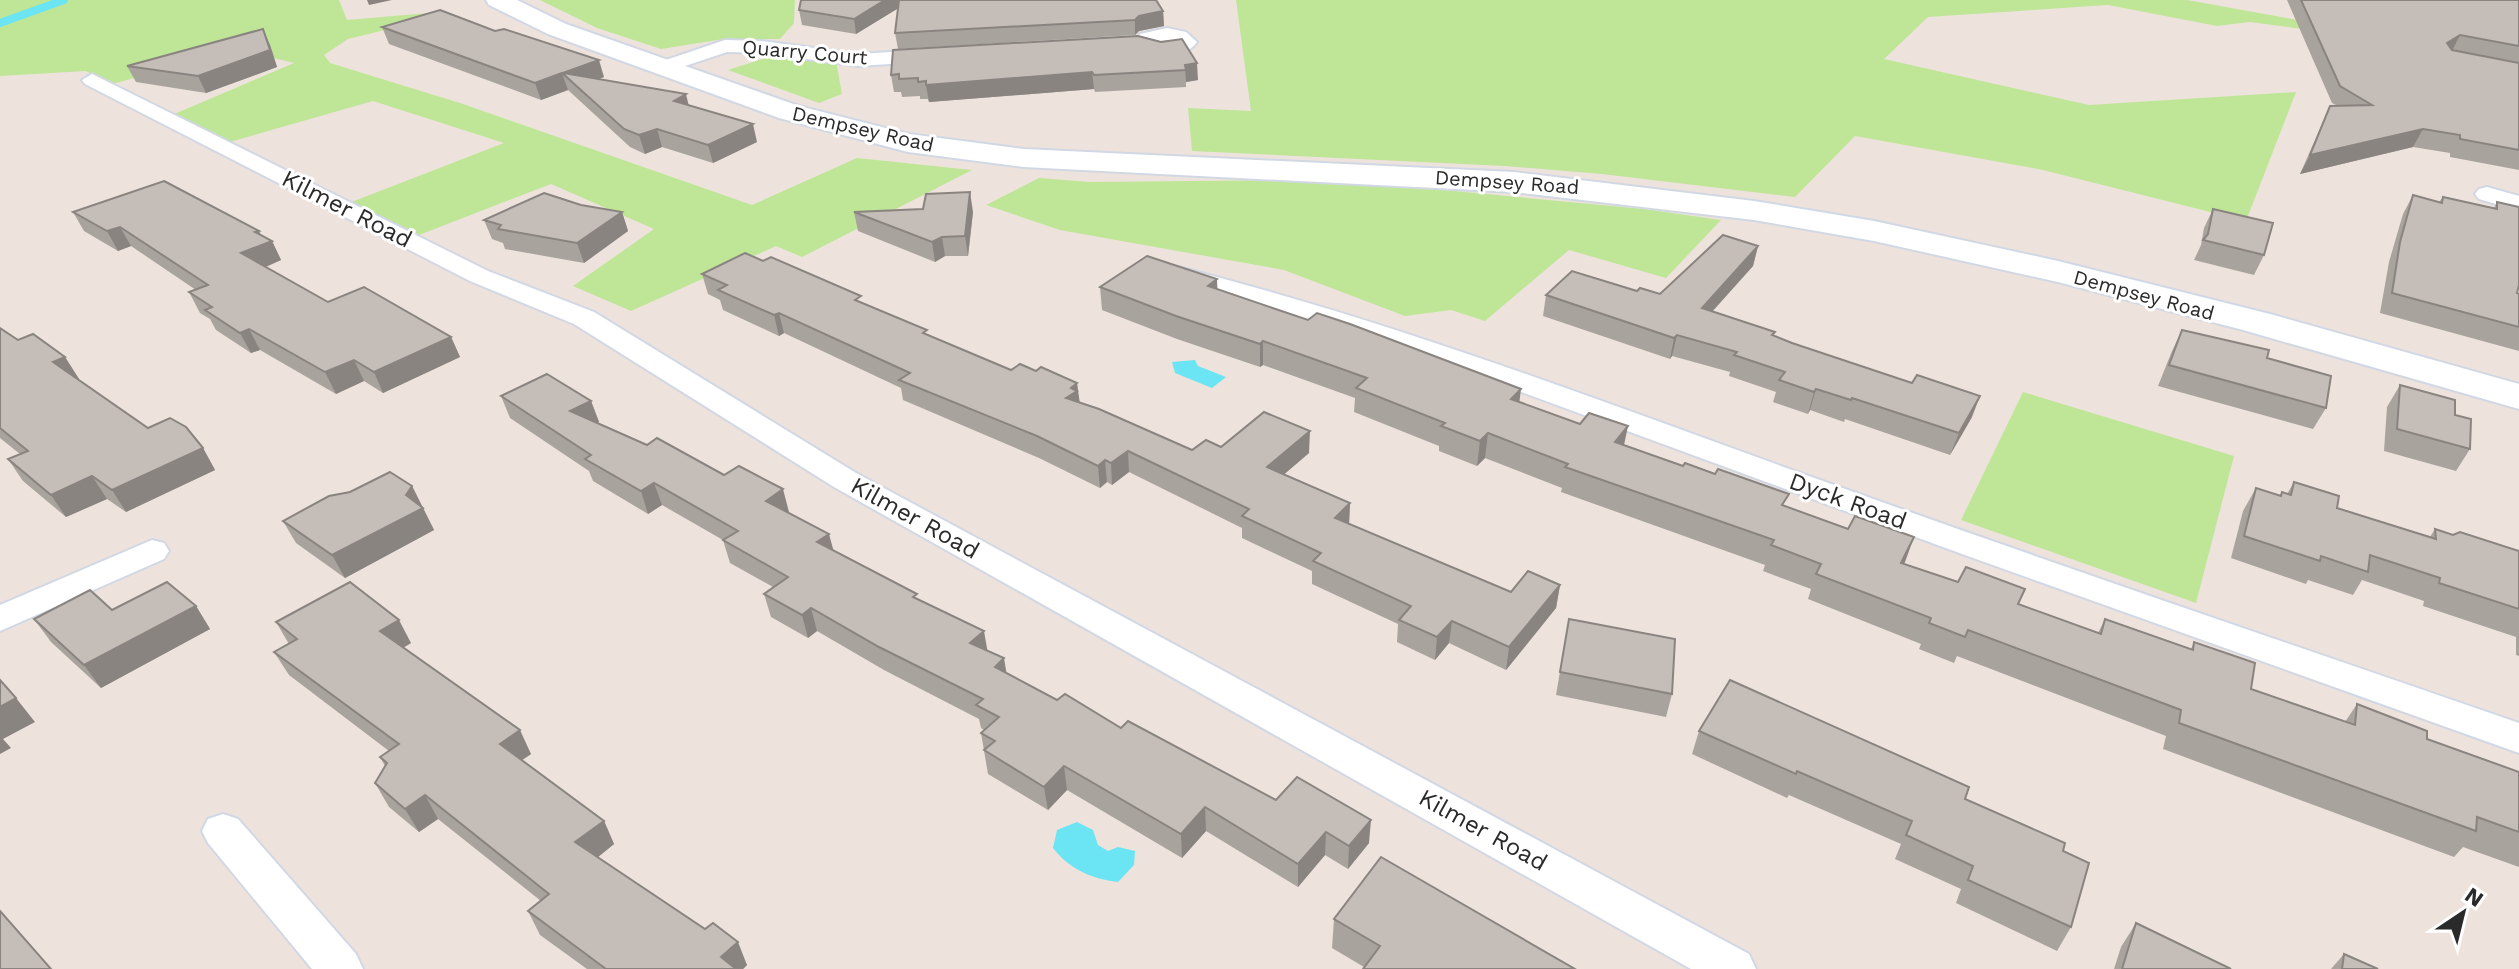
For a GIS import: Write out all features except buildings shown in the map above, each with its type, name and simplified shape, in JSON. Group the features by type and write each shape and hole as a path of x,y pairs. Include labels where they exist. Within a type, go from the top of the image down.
{"street":[{"name":"Dempsey Road","path":"498,0 557,29 661,68 827,124 908,143 982,154 1514,182 1648,195 1800,218 1992,255 2519,397"},
{"name":"Quarry Court","path":"661,68 725,46 762,47 859,60 954,54"},
{"name":"Kilmer Road","path":"92,80 479,276 584,318 845,480 1733,969"},
{"path":"2487,194 2519,204"},
{"name":"Dyck Road","path":"1174,274 1279,300 1413,343 1866,508 2519,738"},
{"path":"0,619 152,551"},
{"path":"223,831 340,969"}],"green space":[{"path":"0,0 339,0 347,20 428,13 430,19 348,39 324,55 330,63 463,104 752,205 857,158 972,170 802,257 776,246 631,311 573,286 654,229 551,184 419,235 349,203 504,143 373,101 230,142 172,115 294,63 237,49 109,85 86,71 0,76"},
{"path":"540,0 795,0 794,23 780,39 724,39 661,49 597,28"},
{"path":"1236,0 2187,0 2319,24 2317,31 2250,22 2217,26 2108,5 1928,17 1884,59 2089,105 2296,92 2246,221 2043,170 1855,136 1795,197 1505,166 1192,151 1188,108 1251,111"},
{"path":"772,56 836,61 842,94 819,103 728,70"},
{"path":"1039,178 1090,182 1292,180 1454,191 1644,209 1721,220 1666,278 1569,250 1485,321 1451,310 1405,316 1284,270 1060,230 986,205"},
{"path":"2023,392 2234,456 2196,603 1961,520"}],"water":[{"path":"1195,360 1198,366 1226,377 1212,388 1175,373 1172,362"},
{"path":"1077,822 1093,830 1098,845 1108,851 1118,847 1135,851 1134,865 1118,882 1082,872 1066,862 1053,848 1057,830"}],"waterway":[{"path":"0,23 64,0"}]}
